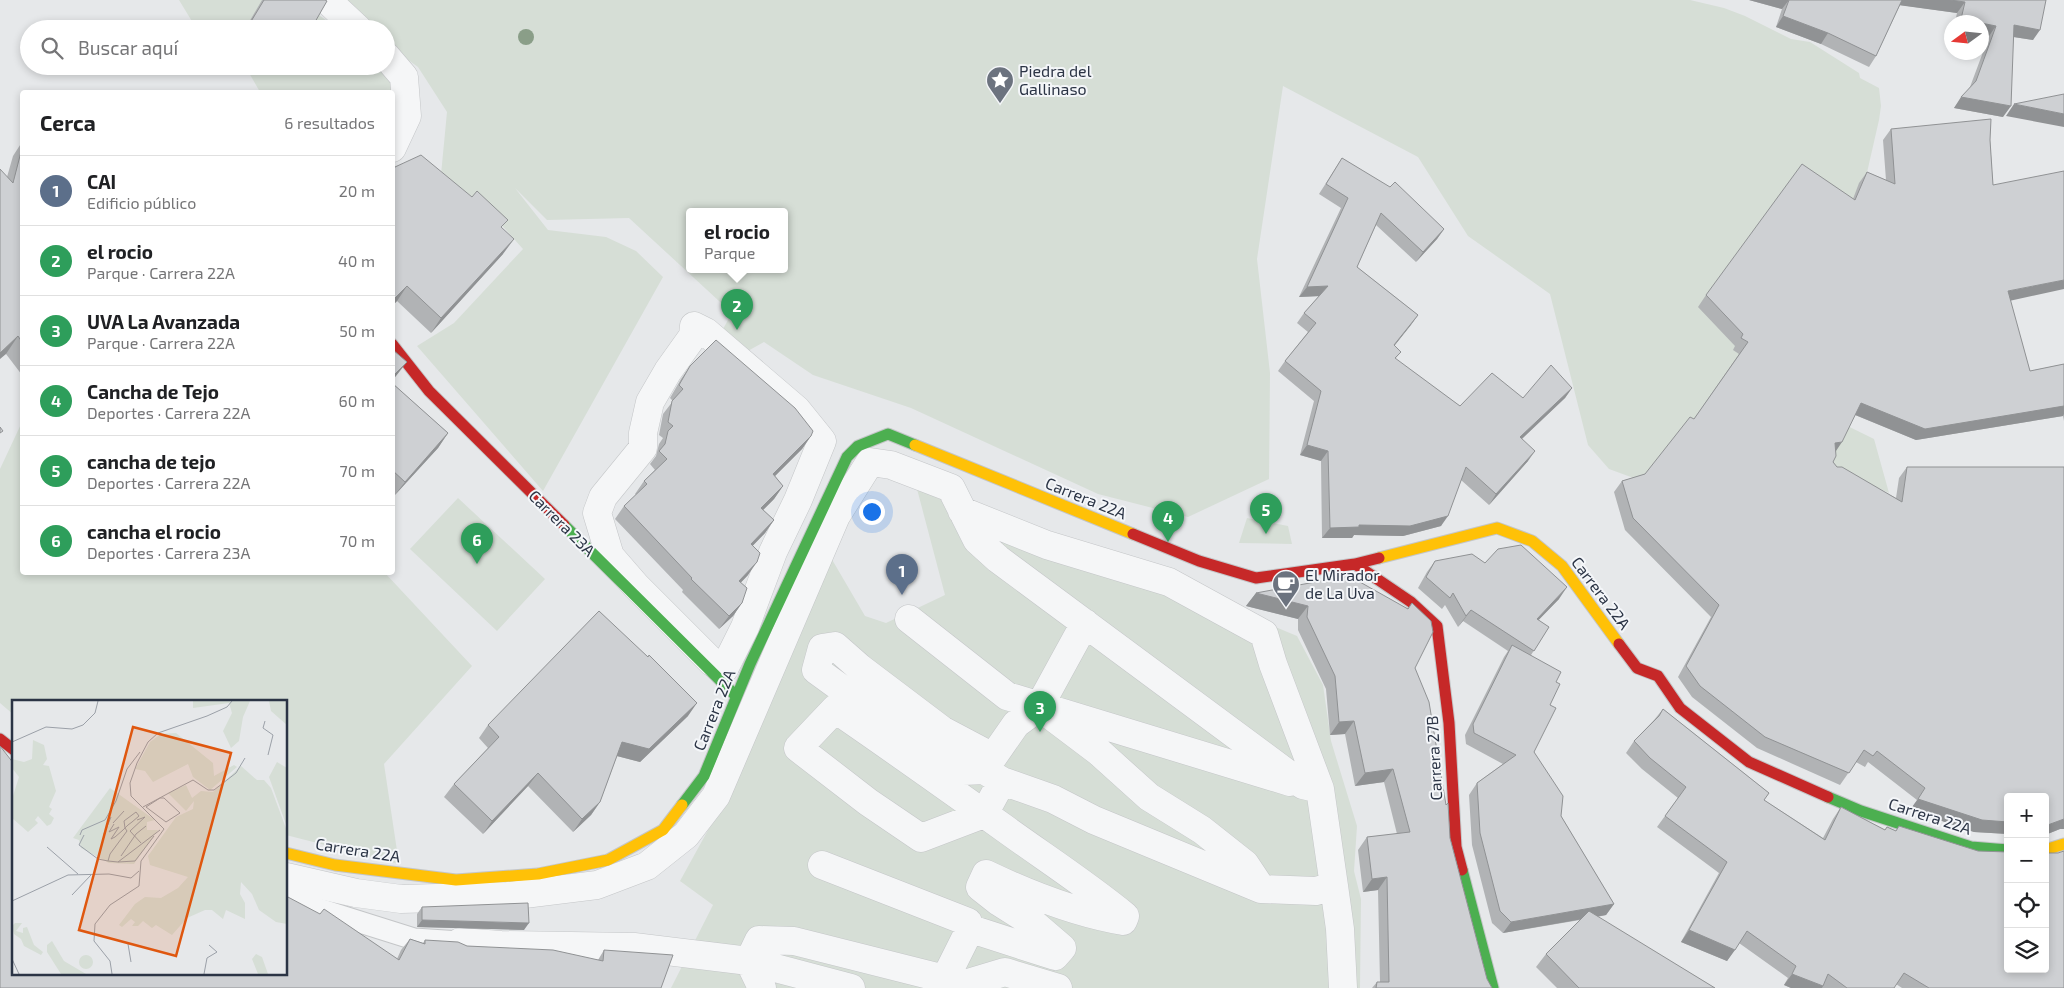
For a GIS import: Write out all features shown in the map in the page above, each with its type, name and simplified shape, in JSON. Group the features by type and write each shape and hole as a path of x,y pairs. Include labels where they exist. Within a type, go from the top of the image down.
{"street":[{"path":"327,0 348,20"},
{"path":"395,66 404,77 407,116 395,142"},
{"path":"694,326 706,332 797,410 822,441 798,500 773,552 745,627 743,654 724,669 712,662 636,586 610,556 597,513 603,497 643,448 650,402 668,371 693,336 694,326"},
{"name":"Carrera 23A","path":"395,348 429,391 736,696"},
{"name":"Carrera 22A","path":"288,853 335,865 456,880 538,874 608,860 662,830 704,776 736,696 743,654 847,457 858,446 888,434 1199,561 1256,578 1355,564 1497,528 1532,542 1562,566 1637,668 1658,676 1680,708 1749,762 1861,811 1971,847 2004,850"},
{"path":"288,877 401,900 455,899 508,896 597,885 647,866 686,835 716,796 836,516 870,462 891,465 951,488 976,540 998,559 1166,685 1312,787"},
{"path":"962,511 1047,545 1169,582 1264,634 1312,787 1334,886 1340,929 1342,988"},
{"name":"Carrera 27B","path":"1355,564 1411,602 1437,626 1449,723 1456,847 1493,988"},
{"path":"909,619 1007,696 1038,707 1135,733 1254,772 1312,787"},
{"path":"1085,623 1038,707 1016,724 993,757 942,730 860,668 835,646 822,648 816,670 915,742 963,771 984,770 1002,781 1052,799 1094,820 1261,889 1316,891 1334,886"},
{"path":"1038,707 1100,752 1149,797 1202,830 1245,864 1261,889"},
{"path":"968,928 1055,956 1062,948 1034,924 999,902 980,887 986,874 1029,895 1093,916 1123,922 1125,916 1088,887 984,814 835,709 798,748 868,802 921,838 984,814 1002,781"},
{"path":"0,739 12,748"},
{"path":"2049,849 2064,844"},
{"path":"822,866 968,922 967,935 951,983"},
{"path":"756,977 759,940 794,941 951,983 965,984 1006,972 1058,988"},
{"path":"460,942 501,945 634,947 756,977 789,988"},
{"path":"756,977 851,988"}],"lane":[{"path":"822,441 847,457"},
{"path":"288,896 306,904 414,939 460,942"}],"shaded area":[{"path":"179,0 297,0 326,20 191,20"},
{"path":"327,0 1690,0 1724,8 1745,16 1791,39 1810,42 1859,73 1860,78 1879,88 1881,106 1879,120 1813,409 1874,439 1889,493 1852,476 1639,480 1609,469 1588,445 1550,294 1468,236 1418,157 1283,86 1257,259 1270,373 1269,479 1188,517 1098,494 911,408 813,375 764,342 746,352 719,336 732,313 689,273 788,273 788,208 686,208 686,271 629,218 547,220 515,188 548,230 606,237 636,251 663,277 543,491 417,346 454,323 523,249 483,204 440,185 447,112 418,67 395,50 395,20 354,20"},
{"path":"250,75 391,75 405,102 395,120 395,90 259,90"},
{"path":"20,426 20,575 387,575 472,666 384,764 399,864 288,836 288,700 12,700 12,713 0,703 0,469"},
{"path":"917,489 996,524 1254,618 1297,636 1323,685 1331,741 1357,826 1354,871 1361,899 1360,988 671,988 713,905 680,881 718,812 827,551 865,616 886,623 945,595"},
{"path":"458,498 545,579 497,631 410,549"},
{"path":"1247,518 1288,526 1292,544 1239,543"}],"building":[{"path":"264,0 327,1 316,20 252,20"},
{"path":"1789,0 1902,0 1876,56 1828,33 1783,16"},
{"path":"1950,0 2046,0 2040,30 2014,25 2011,106 1961,97 1976,81 1984,60 1989,60 1989,45 1996,26 1989,25 1989,15 1962,15 1965,2"},
{"path":"2064,94 2064,114 2014,104"},
{"path":"1991,119 1990,140 1993,185 2064,171 2064,280 2008,291 2030,371 2064,364 2064,406 1925,429 1861,403 1842,442 1835,443 1836,456 1833,462 1837,467 1842,467 1902,502 1907,467 2064,467 2064,819 2049,825 2049,793 2004,793 2004,822 1982,820 1918,799 1925,788 1877,751 1873,756 1864,750 1849,773 1765,737 1700,686 1686,666 1719,605 1633,518 1622,481 1645,474 1690,417 1694,419 1748,342 1741,338 1743,334 1706,295 1802,164 1855,200 1867,172 1895,184 1891,129"},
{"path":"421,155 472,197 477,191 508,220 501,227 514,239 441,318 407,286 395,298 395,167"},
{"path":"20,156 20,339 18,336 0,353 0,169 13,183"},
{"path":"1342,158 1390,187 1395,182 1444,229 1423,252 1381,213 1357,267 1418,315 1394,345 1401,352 1395,358 1460,406 1492,373 1523,398 1551,365 1572,388 1520,437 1535,451 1496,494 1466,467 1448,516 1410,526 1359,525 1359,527 1330,528 1328,451 1307,445 1321,391 1285,361 1316,323 1304,313 1328,286 1307,287 1348,198 1326,184"},
{"path":"716,340 795,408 813,431 811,436 773,474 783,486 761,508 774,520 751,544 760,553 757,562 739,581 747,588 742,603 729,616 691,579 624,506 647,484 644,481 667,459 659,451 665,444 668,431 673,426 668,422 672,401 683,389 679,385 690,366"},
{"path":"395,352 407,362 395,374"},
{"path":"395,386 448,433 405,482 395,473"},
{"path":"1521,545 1567,587 1537,619 1549,627 1534,651 1471,610 1466,616 1453,593 1450,598 1426,577 1435,561 1472,554 1485,563 1498,549"},
{"path":"1351,577 1408,609 1412,603 1431,621 1433,632 1415,668 1429,702 1446,805 1448,803 1450,838 1487,979 1492,988 1376,988 1377,982 1389,982 1387,877 1372,879 1367,837 1410,832 1393,769 1365,773 1354,721 1339,722 1335,676 1307,617 1308,606 1256,593"},
{"path":"599,611 648,657 649,655 697,703 649,749 622,742 600,802 582,819 538,773 492,821 454,784 499,737 488,725"},
{"path":"1512,645 1561,672 1556,682 1560,684 1550,705 1556,708 1534,752 1563,796 1561,816 1614,904 1511,922 1500,911 1480,833 1477,783 1516,755 1474,733 1473,724"},
{"path":"1663,709 1769,793 1764,800 1825,840 1841,807 1885,830 1887,827 1896,831 1899,826 1978,851 2004,852 2004,973 2049,973 2049,853 2064,851 2064,988 1929,988 1904,973 1894,988 1847,988 1828,974 1823,986 1792,974 1796,966 1747,931 1735,950 1689,930 1727,862 1665,816 1686,787 1650,758 1634,741 1659,716"},
{"path":"0,746 12,761 12,976 288,976 288,897 320,914 324,909 399,960 410,939 425,944 425,940 458,942 467,946 553,950 603,961 604,950 673,955 661,988 0,988"},
{"path":"528,903 529,923 422,920 422,907"},
{"path":"1589,911 1715,988 1579,988 1546,954"}],"traffic: fast":[{"path":"682,805 704,776 750,664 847,457 858,446 888,434 915,445"},
{"path":"564,525 736,696"},
{"path":"1828,797 1861,811 1971,847 2004,850"},
{"path":"1462,870 1493,988"}],"traffic: slow":[{"path":"915,445 1133,534"},
{"path":"1379,558 1497,528 1532,541 1562,566 1619,644"},
{"path":"288,853 335,865 456,880 538,874 608,860 663,830 682,805"},
{"path":"2049,849 2064,844"}],"traffic: jam":[{"path":"395,348 429,391 564,525"},
{"path":"1133,534 1199,561 1256,578 1355,564 1379,558"},
{"path":"1355,564 1411,602 1437,626 1449,723 1456,847 1462,870"},
{"path":"1619,644 1637,668 1658,676 1680,708 1749,762 1828,797"},
{"path":"0,739 12,748"}],"place":[{"name":"Piedra del Gallinaso","path":"1000,104"},
{"name":"el rocio","path":"737,330"},
{"name":"cancha de tejo","path":"1266,534"},
{"name":"Cancha de Tejo","path":"1168,542"},
{"name":"cancha el rocio","path":"477,564"},
{"name":"CAI","path":"902,595"},
{"name":"El Mirador de La Uva","path":"1286,608"},
{"name":"UVA La Avanzada","path":"1040,732"}]}
